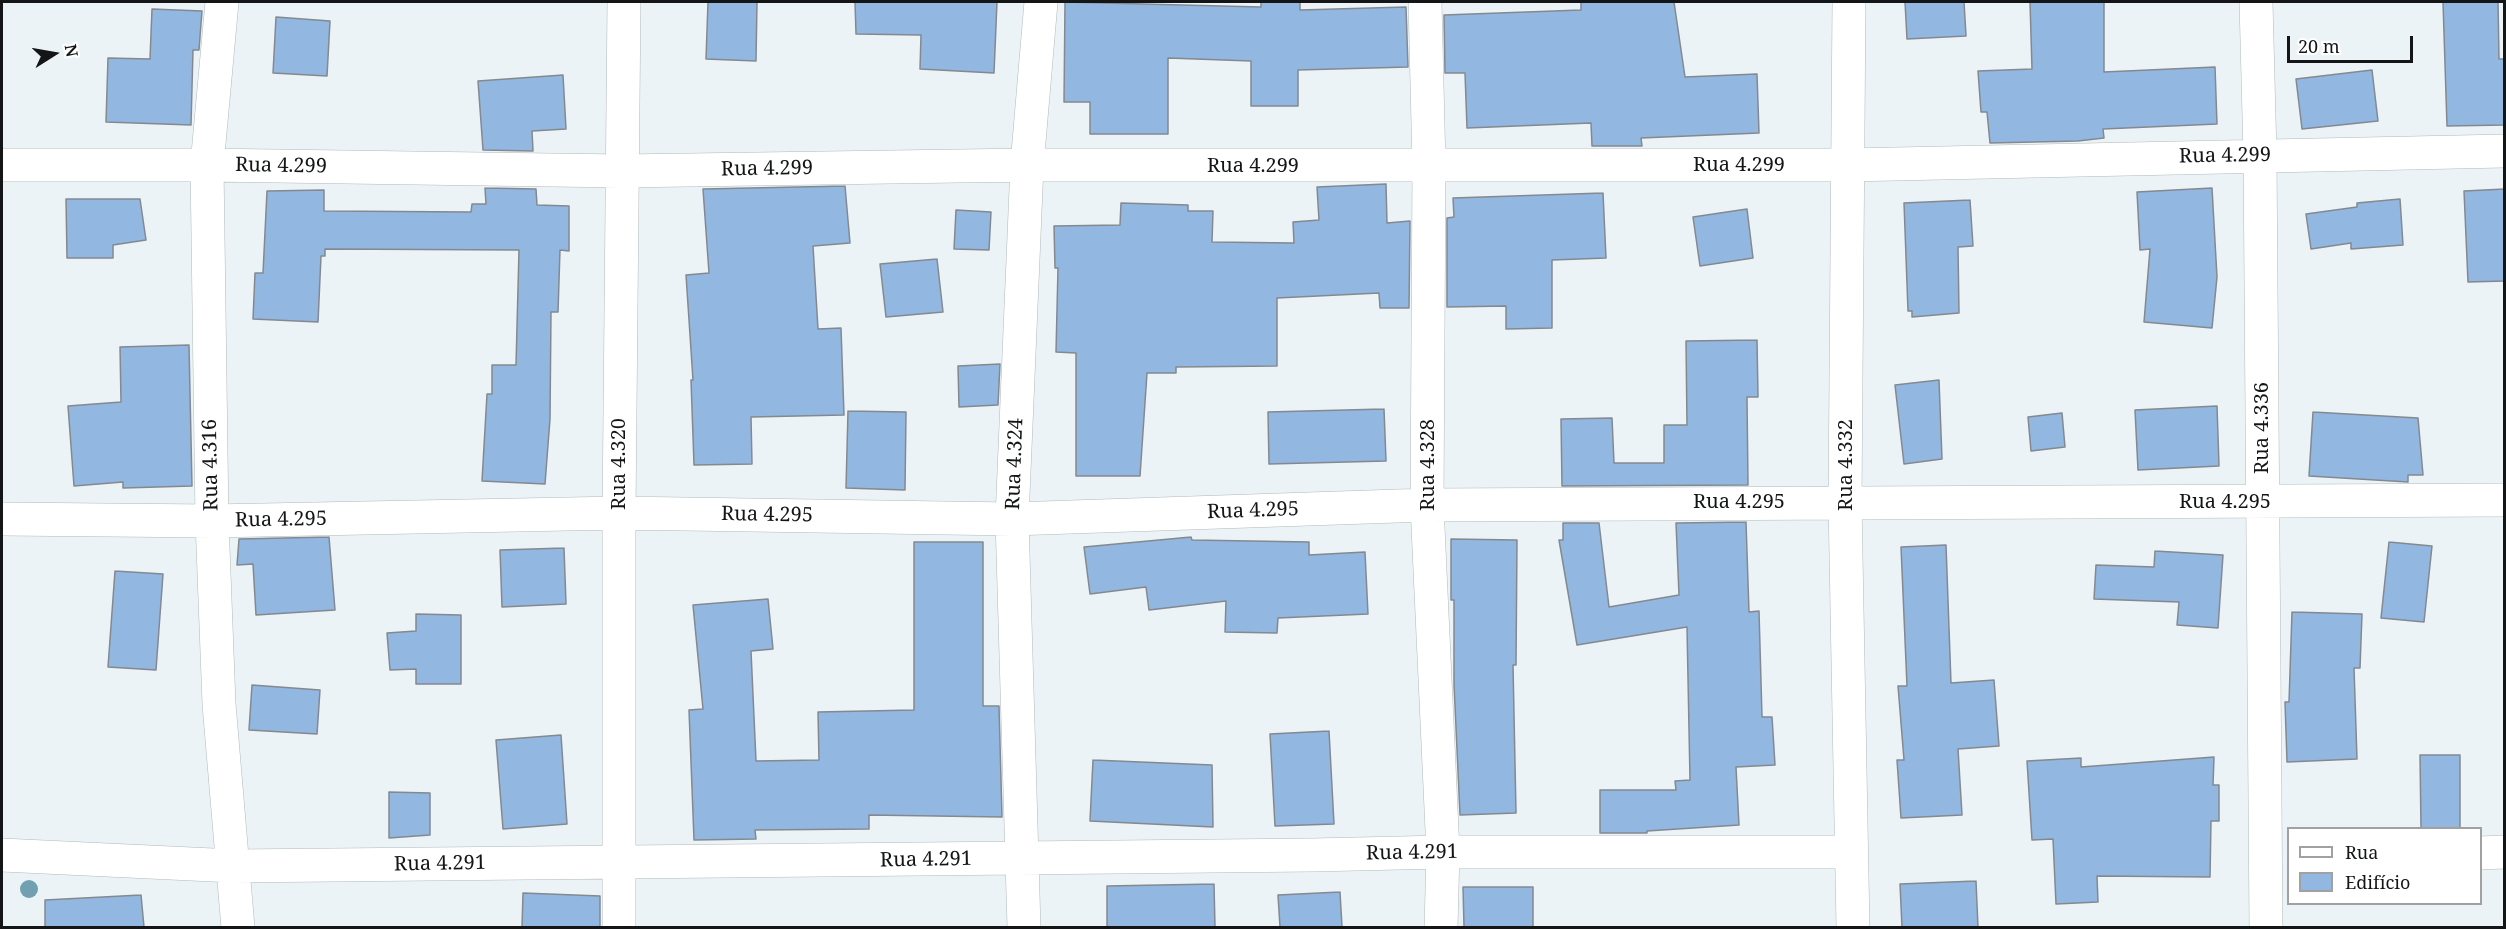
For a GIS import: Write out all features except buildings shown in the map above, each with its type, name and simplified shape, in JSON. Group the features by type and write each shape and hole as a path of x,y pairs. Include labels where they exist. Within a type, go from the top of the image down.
{"street":[{"name":"Rua 4.316","path":"222,2 207,165 212,521 219,704 238,927"},
{"name":"Rua 4.320","path":"619,927 619,513 624,2"},
{"name":"Rua 4.324","path":"1024,927 1012,519 1027,165 1041,2"},
{"name":"Rua 4.328","path":"1425,2 1430,166 1427,505 1443,852 1441,927"},
{"name":"Rua 4.332","path":"1849,2 1845,501 1850,852 1854,927"},
{"name":"Rua 4.336","path":"2256,2 2260,155 2262,502 2277,858 2266,927"},
{"name":"Rua 4.299","path":"2,165 207,165 621,171 1027,165 1848,165 2505,151"},
{"name":"Rua 4.295","path":"2,519 212,521 619,513 1012,519 1427,505 1845,501 2505,500"},
{"name":"Rua 4.291","path":"2,855 234,866 1023,859 1443,852 1850,852"},
{"path":"2482,853 2505,852"}]}
